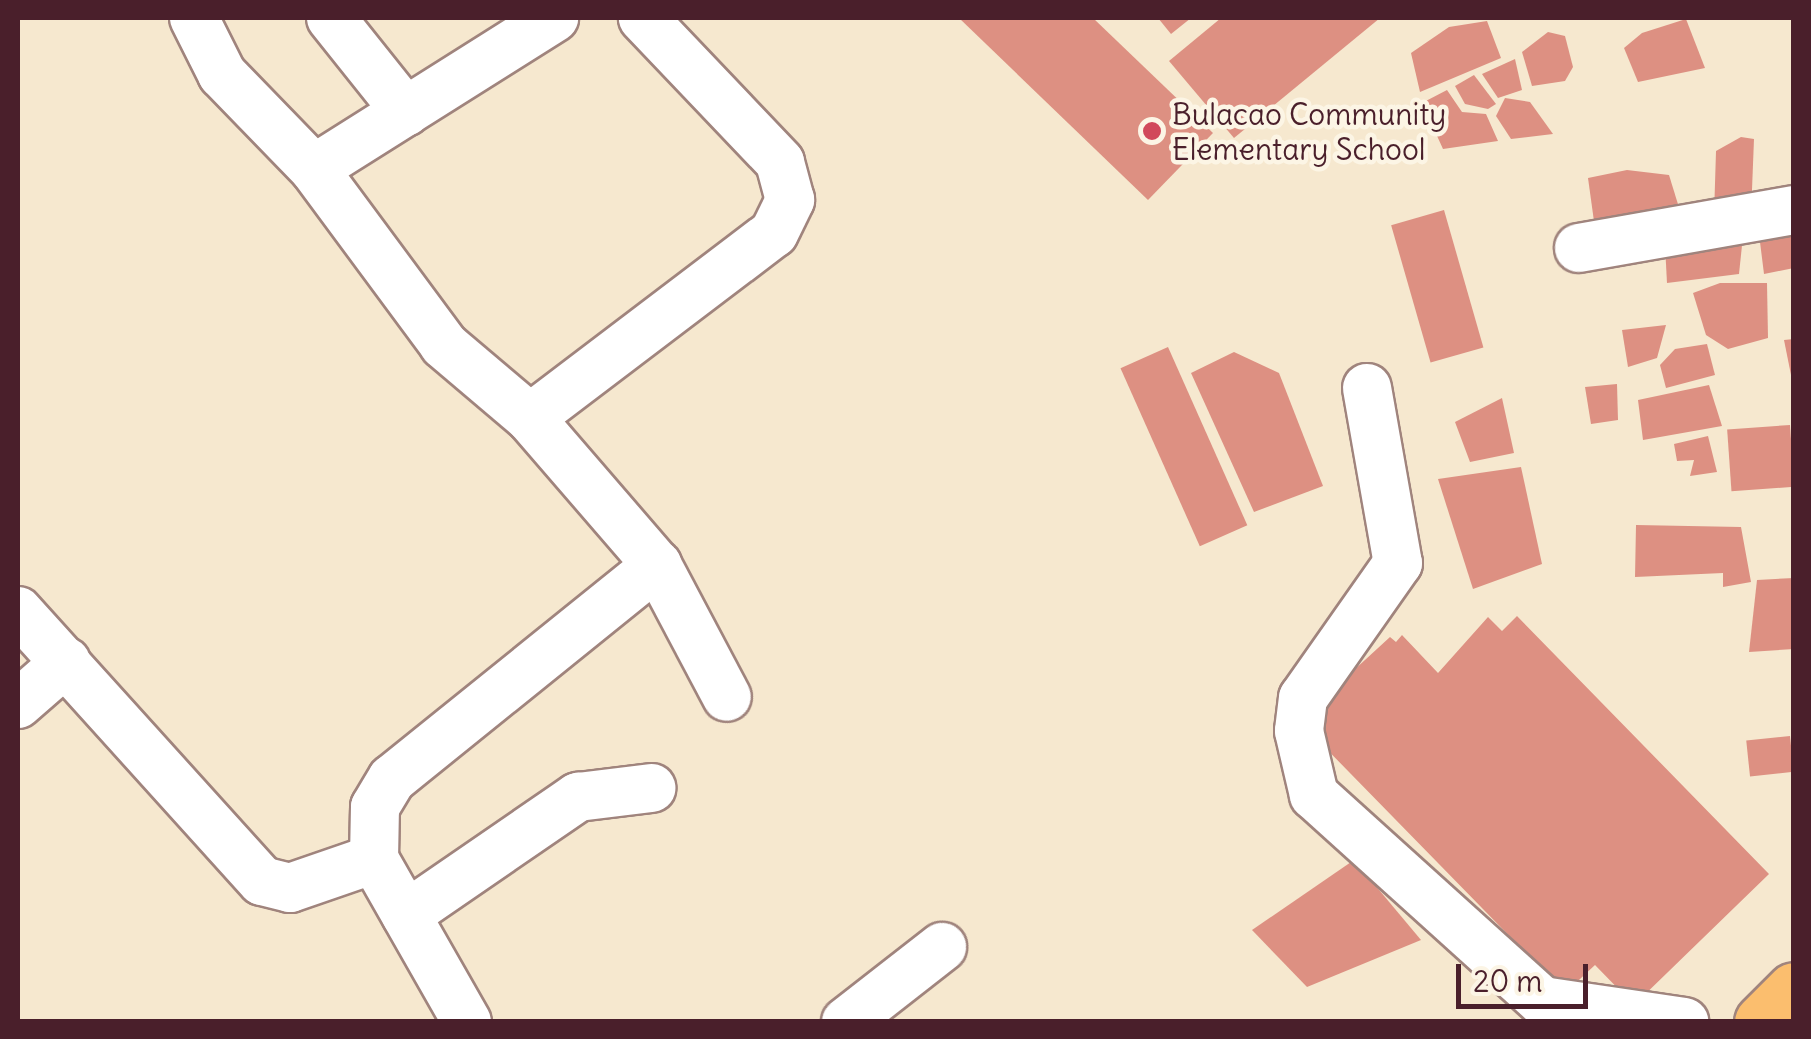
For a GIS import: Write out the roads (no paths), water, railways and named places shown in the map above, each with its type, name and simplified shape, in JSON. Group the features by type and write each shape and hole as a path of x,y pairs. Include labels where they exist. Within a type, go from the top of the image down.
{"main road":[{"path":"1762,1022 1794,990"}],"street":[{"path":"194,18 222,74 314,169 444,345 530,418 657,566 727,697"},
{"path":"331,18 406,112"},
{"path":"314,169 554,18"},
{"path":"530,418 774,233 790,200 780,162 644,18"},
{"path":"1579,248 1794,210"},
{"path":"1367,388 1398,562 1302,698 1299,731 1314,795 1542,1001 1684,1022"},
{"path":"447,1012 406,914 374,858 375,807 392,778 657,566"},
{"path":"18,611 262,881 290,888 374,858"},
{"path":"18,704 66,662"},
{"path":"406,914 578,798 650,788"},
{"path":"846,1022 942,946"}],"place":[{"name":"Bulacao Community Elementary School","path":"1152,131"}]}
